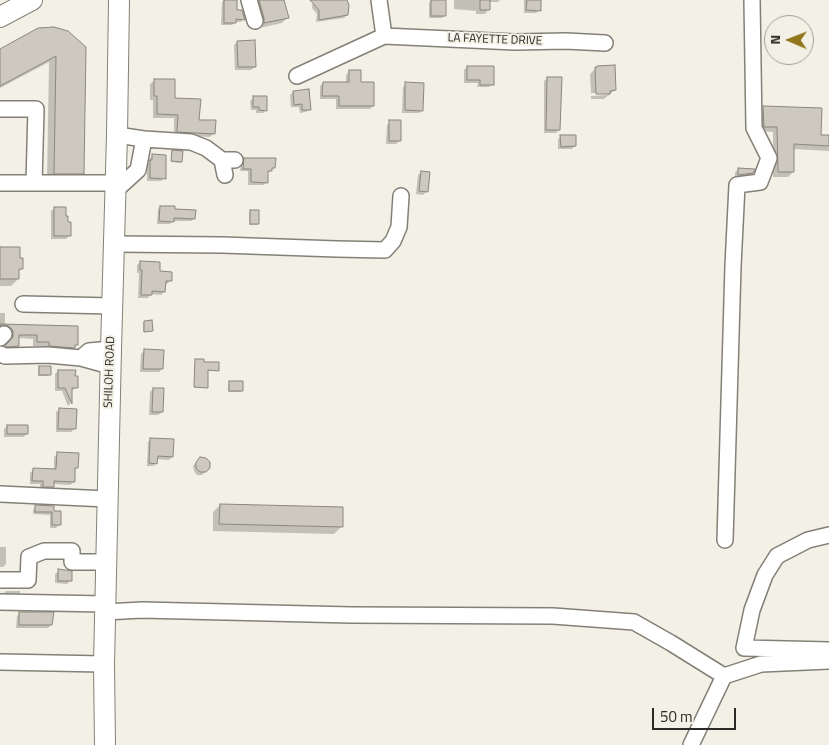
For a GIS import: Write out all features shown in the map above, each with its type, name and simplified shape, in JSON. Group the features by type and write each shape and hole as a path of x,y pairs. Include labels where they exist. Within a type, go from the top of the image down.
{"main road":[{"path":"0,18 32,0"},
{"name":"SHILOH ROAD","path":"105,745 104,664 107,499 119,0"}],"street":[{"path":"249,0 255,21"},
{"path":"379,0 384,36"},
{"path":"725,540 737,185 760,182 769,158 754,128 752,0"},
{"name":"LA FAYETTE DRIVE","path":"297,76 384,36 491,41 605,43"},
{"path":"0,109 36,109 34,183"},
{"path":"117,135 191,142 228,160 225,176"},
{"path":"0,183 116,186 138,170 144,139"},
{"path":"114,244 385,250 393,241 398,227 401,196"},
{"path":"23,304 112,306"},
{"path":"0,354 5,356 81,358 89,351 110,357"},
{"path":"0,494 107,499"},
{"path":"829,535 808,540 776,556 765,575 752,610 744,648 829,650"},
{"path":"0,580 28,580 29,557 44,551 72,551 72,562 106,562"},
{"path":"0,602 142,610 351,615 553,616 634,622 724,676"},
{"path":"691,745 724,676 761,664 829,661"},
{"path":"0,662 104,664"}],"building":[{"path":"224,0 237,0 237,10 242,10 245,20 236,19 236,23 224,23"},
{"path":"259,0 284,0 289,18 264,23"},
{"path":"310,0 347,0 349,5 348,15 319,20 319,10"},
{"path":"431,0 446,0 446,16 431,16"},
{"path":"480,0 490,0 490,10 480,10"},
{"path":"527,0 541,0 541,11 526,10"},
{"path":"54,27 68,31 86,47 84,174 54,174 56,56 0,86 0,49 38,28"},
{"path":"255,40 256,67 238,67 237,41"},
{"path":"615,65 616,90 610,91 610,94 596,94 595,67"},
{"path":"467,66 494,66 494,85 480,85 480,80 467,80"},
{"path":"349,70 361,70 361,82 374,82 374,106 339,106 339,96 322,96 323,82 349,82"},
{"path":"547,77 562,77 560,130 546,130"},
{"path":"154,79 175,79 175,98 201,99 199,120 216,120 215,134 177,132 178,115 157,114 157,96 154,96"},
{"path":"405,82 424,83 423,111 405,110"},
{"path":"309,89 311,110 302,110 302,104 294,105 293,91"},
{"path":"253,96 267,96 267,111 259,110 259,107 253,107"},
{"path":"763,106 822,108 821,135 829,135 829,146 794,144 794,172 778,172 777,127 764,127"},
{"path":"389,120 401,120 401,141 389,141"},
{"path":"560,135 576,135 576,146 561,147"},
{"path":"172,150 183,151 182,162 171,161"},
{"path":"152,154 166,155 166,179 150,178"},
{"path":"244,158 276,158 275,168 272,168 272,171 268,171 268,183 251,182 251,169 243,169"},
{"path":"738,168 755,170 753,173 738,175"},
{"path":"421,171 430,172 428,192 419,191"},
{"path":"160,206 175,206 175,209 196,210 195,219 174,218 174,222 159,221"},
{"path":"54,207 66,207 68,222 71,222 71,236 54,236"},
{"path":"250,210 259,210 259,224 250,224"},
{"path":"0,247 20,247 23,269 19,269 19,279 0,279"},
{"path":"140,261 160,262 160,271 172,272 172,281 166,281 165,292 152,291 152,295 141,295 142,270 140,270"},
{"path":"152,320 153,331 144,332 144,321"},
{"path":"0,324 78,326 78,345 75,345 75,348 49,346 49,342 37,342 37,335 19,335 19,346 7,347 5,346 13,337 13,331 7,325 0,326"},
{"path":"144,349 164,350 163,369 143,369"},
{"path":"195,359 204,359 204,362 219,362 219,371 208,370 208,388 194,387"},
{"path":"39,366 51,366 51,375 39,375"},
{"path":"58,370 76,370 75,376 78,376 78,388 72,388 72,404 65,388 58,388"},
{"path":"229,381 243,381 243,391 229,391"},
{"path":"153,388 164,388 163,412 152,412"},
{"path":"59,408 77,409 76,429 58,429"},
{"path":"7,425 28,425 28,434 7,434"},
{"path":"150,438 174,439 173,457 158,456 157,464 149,463"},
{"path":"57,452 79,453 78,468 75,468 75,482 54,481 54,487 43,487 43,481 32,481 33,468 56,469"},
{"path":"200,457 206,458 210,462 210,468 206,472 200,472 196,468 196,462"},
{"path":"220,504 343,507 343,527 219,524"},
{"path":"35,505 54,506 54,511 61,511 61,525 52,525 52,512 35,512"},
{"path":"58,569 72,571 72,581 58,581"},
{"path":"19,612 54,612 52,625 19,625"}]}
